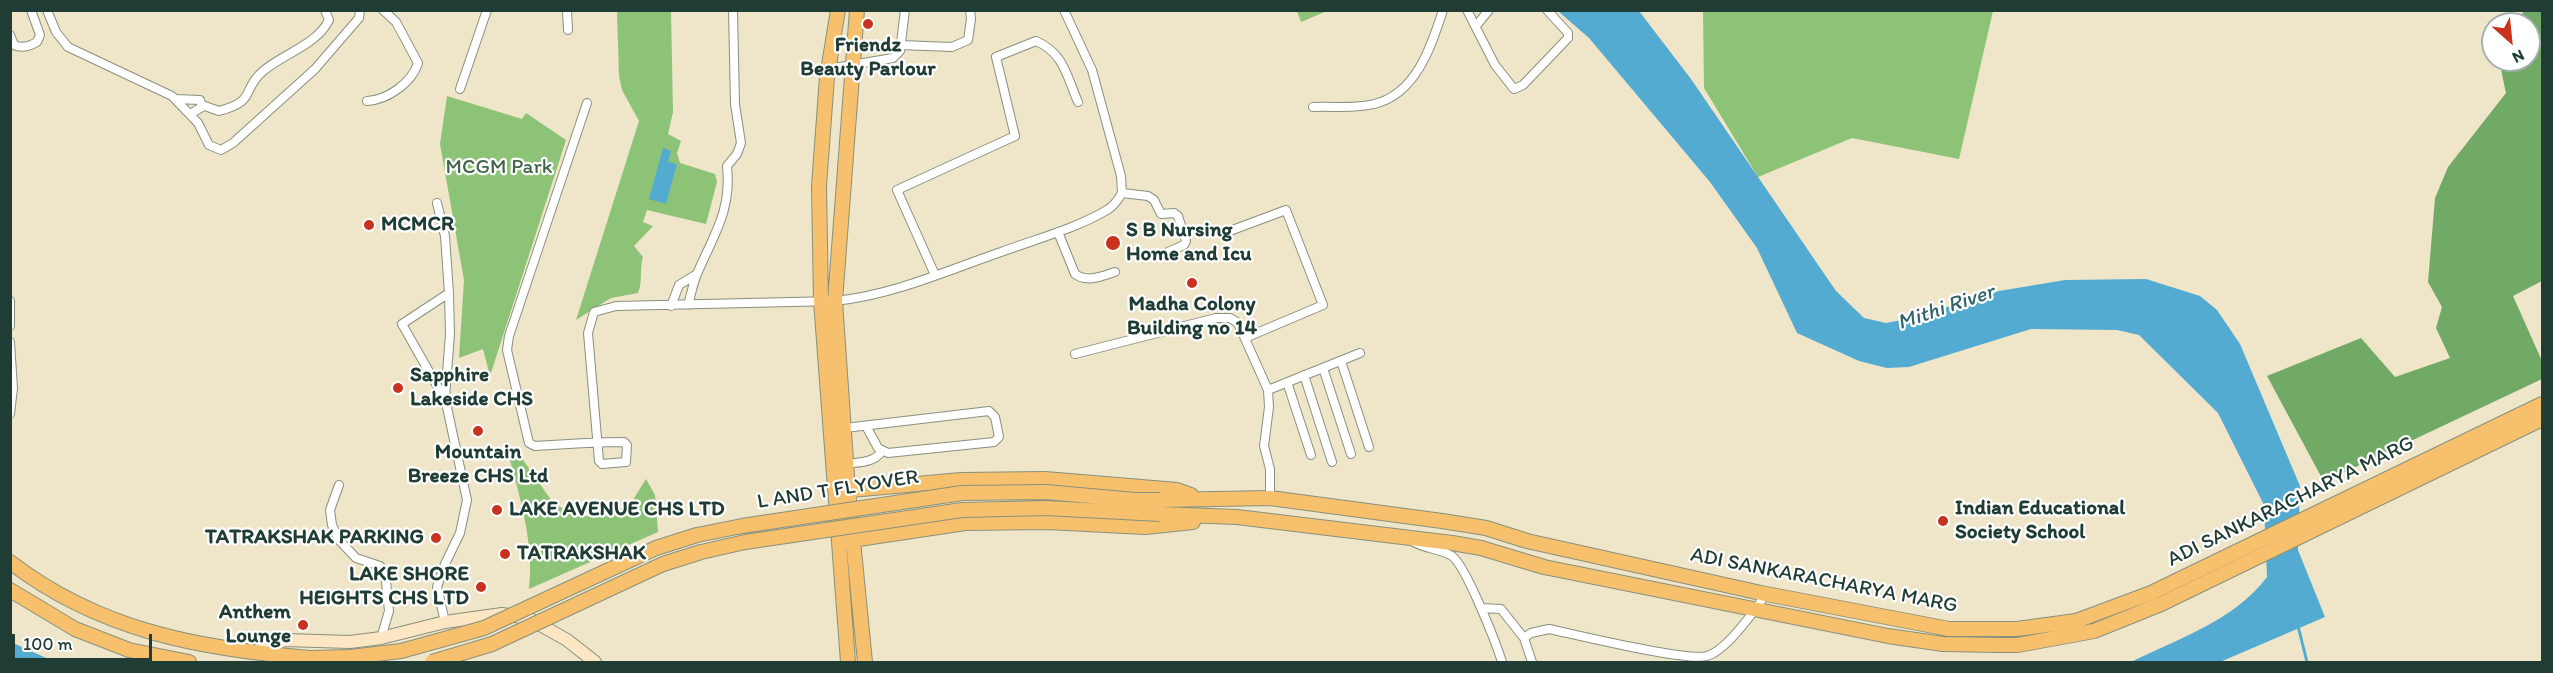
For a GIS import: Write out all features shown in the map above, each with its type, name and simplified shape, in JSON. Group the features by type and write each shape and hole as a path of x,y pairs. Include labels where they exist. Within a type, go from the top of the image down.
{"main road":[{"path":"838,10 828,69 819,186 842,491 854,540 865,663"},
{"path":"848,663 839,542 846,464 845,428 828,301 857,10"},
{"name":"ADI SANKARACHARYA MARG","path":"1202,500 1270,498 1442,521 1486,528 1527,541 1766,594 1949,629 2017,628 2076,621 2151,593 2542,404"},
{"name":"ADI SANKARACHARYA MARG","path":"1237,517 1481,548 1544,567 1755,610 1943,644 2018,645 2094,631 2161,604 2542,419"},
{"path":"842,491 961,480 1045,479 1177,490 1202,500"},
{"path":"935,482 939,525"},
{"name":"L AND T FLYOVER","path":"252,653 310,658 350,657 401,651 484,628 656,548 698,535 742,526 962,493 1046,492 1237,517"},
{"name":"L AND T FLYOVER","path":"432,663 492,644 663,564 745,542 962,510 1160,507 1202,500"},
{"path":"839,542 939,525 965,523 1047,522 1145,527 1237,517"},
{"path":"10,562 62,595 112,619 149,633 189,643 252,653"},
{"path":"10,590 75,629 129,650 189,663"}],"street":[{"path":"10,35 17,47 37,42 40,35 31,10"},
{"path":"47,10 56,32 68,47 176,99 198,123 209,145 221,150 233,143 315,69 359,18 360,10"},
{"path":"176,99 198,99 202,105 219,111 244,101 263,71 322,31 329,20 325,10"},
{"path":"367,101 378,100 393,92 413,75 418,63 396,22 383,10"},
{"path":"460,89 487,10"},
{"path":"567,10 568,30"},
{"path":"688,305 696,274 719,230 729,183 727,166 737,154 741,143 735,104 733,10"},
{"path":"828,69 853,63 888,60 897,54 904,10"},
{"path":"900,45 952,47 965,43 968,40 970,10"},
{"path":"587,104 509,336 507,350 529,443 535,446 597,443 588,333 594,312 616,306 828,301 865,298 1058,232 1108,210 1122,193 1121,176 1092,70 1064,10"},
{"path":"1313,107 1372,105 1391,98 1407,86 1423,63 1443,10"},
{"path":"1467,10 1495,65 1514,89 1518,89 1568,38 1568,33 1547,10"},
{"path":"1476,26 1489,10"},
{"path":"935,275 897,190 1015,136 996,57 1036,41 1048,46 1059,56 1078,102"},
{"path":"190,114 202,105"},
{"path":"1122,193 1148,196 1154,200 1161,214 1174,213 1178,216 1186,241 1184,245 1159,256"},
{"path":"437,203 445,236 449,294 450,334 445,398 467,500 460,532 437,587 445,622"},
{"path":"1227,232 1286,210 1323,305 1245,338"},
{"path":"1058,232 1075,274 1079,277 1095,279 1115,272"},
{"path":"670,306 679,285 696,274"},
{"path":"445,398 402,324 449,294"},
{"path":"10,301 10,326"},
{"path":"1075,354 1216,318 1230,318 1238,323 1268,390 1269,406 1264,446 1270,468 1270,498"},
{"path":"10,342 13,388 10,414"},
{"path":"1268,390 1360,354"},
{"path":"1341,361 1369,447"},
{"path":"1323,368 1351,454"},
{"path":"1305,375 1332,462"},
{"path":"1287,382 1311,455"},
{"path":"845,428 989,411 995,417 999,437 994,442 894,453 882,451 873,442 866,426"},
{"path":"846,464 870,461 878,457 882,451"},
{"path":"339,485 330,510 332,525 339,540 356,558 380,566 385,572 389,611 381,638"},
{"path":"1407,538 1422,548 1450,555 1458,563 1481,608 1502,663"},
{"path":"1524,638 1532,633 1549,629 1699,658 1718,650 1755,610 1766,594"},
{"path":"1481,608 1502,609 1524,638 1532,663"},
{"path":"252,653 285,640 350,642 381,638 445,622 502,614 528,618 567,640 596,663"}],"green space":[{"path":"617,11 671,11 673,112 668,134 681,141 677,153 680,163 715,174 717,182 706,224 647,210 643,222 653,226 634,246 643,257 638,293 611,298 576,320 639,121 622,90 619,76"},
{"path":"1297,11 1327,11 1301,22"},
{"path":"1703,11 1993,11 1959,159 1852,138 1758,177 1704,88"},
{"path":"2542,11 2542,281 2513,296 2542,361 2542,379 2324,482 2267,376 2361,338 2395,377 2450,358 2436,328 2442,307 2428,282 2435,198 2448,167 2506,93 2502,72 2541,72 2541,12 2523,12"},
{"name":"MCGM Park","path":"447,96 522,119 526,113 566,140 490,376 483,349 459,358 464,280 440,144"},
{"path":"505,441 521,457 554,504 579,516 606,516 631,503 646,479 655,495 658,532 529,589 527,533"}],"water":[{"name":"Mithi River","path":"1558,11 1639,11 1691,79 1836,291 1864,318 1886,323 1912,318 1999,291 2065,280 2146,279 2200,296 2217,310 2240,344 2300,486 2298,550 2325,617 2220,662 2131,662 2222,617 2254,592 2267,577 2264,505 2218,413 2139,335 2117,330 2031,329 1909,367 1887,368 1859,361 1797,333 1757,248 1710,182 1589,38"},
{"path":"663,148 671,151 668,162 677,164 666,204 649,199"},
{"path":"11,642 55,662 11,662"}],"waterway":[{"path":"2298,626 2307,662"}],"place":[{"name":"Friendz Beauty Parlour","path":"868,24"},
{"name":"MCMCR","path":"369,225"},
{"name":"S B Nursing Home and Icu","path":"1113,243"},
{"name":"Madha Colony Building no 14","path":"1192,283"},
{"name":"Sapphire Lakeside CHS","path":"398,388"},
{"name":"Mountain Breeze CHS Ltd","path":"478,431"},
{"name":"LAKE AVENUE CHS LTD","path":"497,510"},
{"name":"Indian Educational Society School","path":"1943,521"},
{"name":"TATRAKSHAK PARKING","path":"436,538"},
{"name":"TATRAKSHAK","path":"505,554"},
{"name":"LAKE SHORE HEIGHTS CHS LTD","path":"481,587"},
{"name":"Anthem Lounge","path":"303,625"}]}
